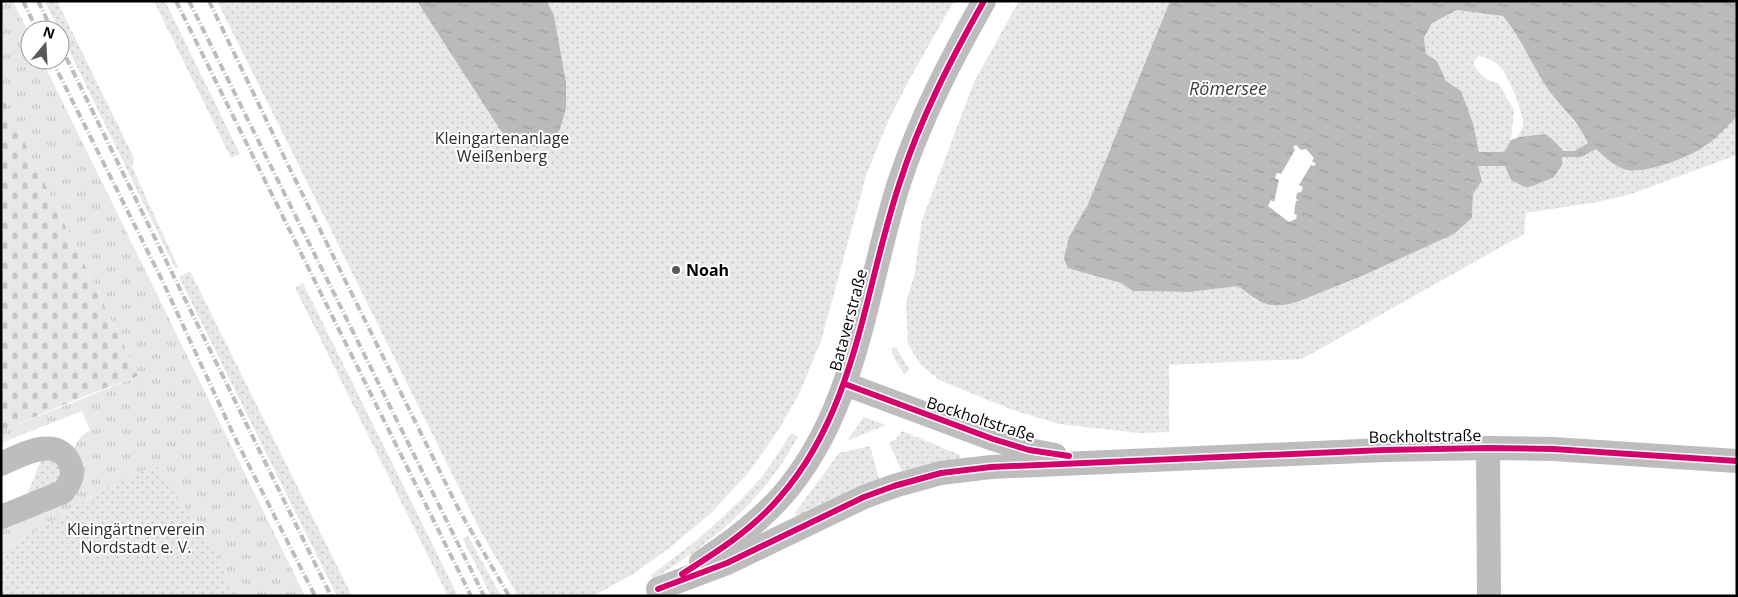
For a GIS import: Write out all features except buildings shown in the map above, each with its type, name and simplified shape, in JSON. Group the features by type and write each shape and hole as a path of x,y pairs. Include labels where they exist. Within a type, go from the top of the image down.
{"street":[{"name":"Bataverstraße","path":"652,592 715,553 746,530 780,498 803,468 821,438 845,384 899,183 918,131 944,75 984,1"},
{"name":"Bockholtstraße","path":"845,384 948,424 1029,450 1053,455 1114,460"},
{"path":"1,464 38,449 50,448 60,451 68,458 72,468 72,477 63,492 1,517"},
{"name":"Bockholtstraße","path":"652,592 727,563 864,497 894,486 941,474 991,467 1114,460 1488,448 1552,449 1737,461"},
{"path":"1488,448 1489,596"}],"green space":[{"path":"1,1 13,1 22,20 20,20 20,70 47,70 305,596 235,596 218,556 156,465 111,485 1,552 1,524 69,495 83,483 82,473 75,460 74,451 77,442 90,430 82,411 1,443 1,431 139,376 1,94"},
{"path":"45,1 57,1 66,20 54,20"},
{"path":"154,1 165,1 240,154 231,158"},
{"name":"Kleingartenanlage Weißenberg","path":"217,1 954,1 889,119 867,173 821,341 800,392 778,431 748,473 711,513 672,546 635,573 593,596 518,596 480,530"},
{"path":"1019,1 1170,1 1088,204 1069,237 1121,283 1133,291 1189,292 1238,286 1256,301 1414,251 1454,234 1472,218 1473,194 1482,181 1477,166 1505,166 1562,157 1581,157 1596,149 1605,158 1705,147 1737,117 1737,155 1631,194 1598,202 1526,213 1524,234 1302,359 1169,365 1169,432 1139,433 1059,424 1013,410 939,380 920,364 908,344 906,303 915,272 922,220 974,82"},
{"path":"1457,10 1503,16 1511,25 1572,120 1583,131 1588,143 1569,152 1562,149 1552,139 1517,138 1523,123 1518,103 1508,80 1497,64 1478,56 1473,63 1475,66 1486,79 1498,83 1514,110 1511,140 1504,152 1479,152 1473,123 1461,91 1446,81 1437,61 1426,54 1424,38 1432,23"},
{"path":"70,28 134,158 132,167 178,267 175,268 70,52"},
{"path":"1,94 139,376 87,395 1,431"},
{"path":"190,271 352,596 337,596 179,277"},
{"path":"303,283 458,596 448,596 295,288"},
{"path":"896,347 909,369 905,375 895,360 891,348"},
{"path":"864,417 886,425 847,441"},
{"path":"902,431 960,455 960,461 902,472 889,443 896,439"},
{"path":"791,433 798,437 780,466 751,502 721,531 687,557 653,579 651,575 710,528 737,503 767,470"},
{"path":"870,446 879,479 796,517 795,513 839,453"},
{"path":"53,457 65,478 24,502 42,458"},
{"name":"Kleingärtnerverein Nordstadt e. V.","path":"156,464 218,556 235,596 1,596 1,552 111,485"},
{"path":"468,536 501,596 491,596 463,539"}],"water":[{"path":"417,1 547,1 554,16 566,82 566,108 560,129 553,142 538,146 526,145 514,140 501,131"},
{"name":"Römersee","path":"1170,1 1737,1 1737,117 1705,146 1665,164 1642,170 1624,169 1605,158 1596,149 1581,157 1562,157 1562,165 1554,177 1533,186 1525,187 1511,180 1505,166 1478,166 1482,181 1473,194 1472,218 1454,234 1364,275 1297,302 1271,305 1252,297 1238,286 1189,292 1133,291 1121,283 1068,268 1064,258 1069,237 1088,204","holes":["1457,10 1503,16 1520,40 1544,83 1579,127 1588,143 1574,151 1564,151 1545,134 1511,140 1504,152 1479,152 1473,123 1461,91 1446,81 1437,61 1426,54 1424,38 1432,23","1296,145 1301,150 1306,149 1314,158 1312,161 1316,164 1314,166 1311,165 1299,185 1303,187 1301,192 1297,193 1296,199 1299,200 1296,201 1294,214 1297,215 1296,219 1289,222 1268,206 1271,200 1274,202 1279,180 1275,178 1277,173 1281,174 1295,150 1293,147"]}],"railway":[{"path":"23,1 32,20"},
{"path":"38,1 47,20"},
{"path":"176,1 471,596"},
{"path":"189,1 484,596"},
{"path":"209,1 459,510 509,596"},
{"path":"70,65 331,596"},
{"path":"57,70 162,280 236,440 315,596"}],"cycle path":[{"path":"682,574 734,539 769,509 806,463 826,426 842,387 855,347 888,223 908,159 937,90 984,1"},
{"path":"845,384 993,439 1029,450 1069,456"},
{"path":"658,589 727,563 864,497 894,486 941,473 991,467 1384,450 1488,448 1553,449 1737,461"}],"place":[{"name":"Noah","path":"676,270"}]}
